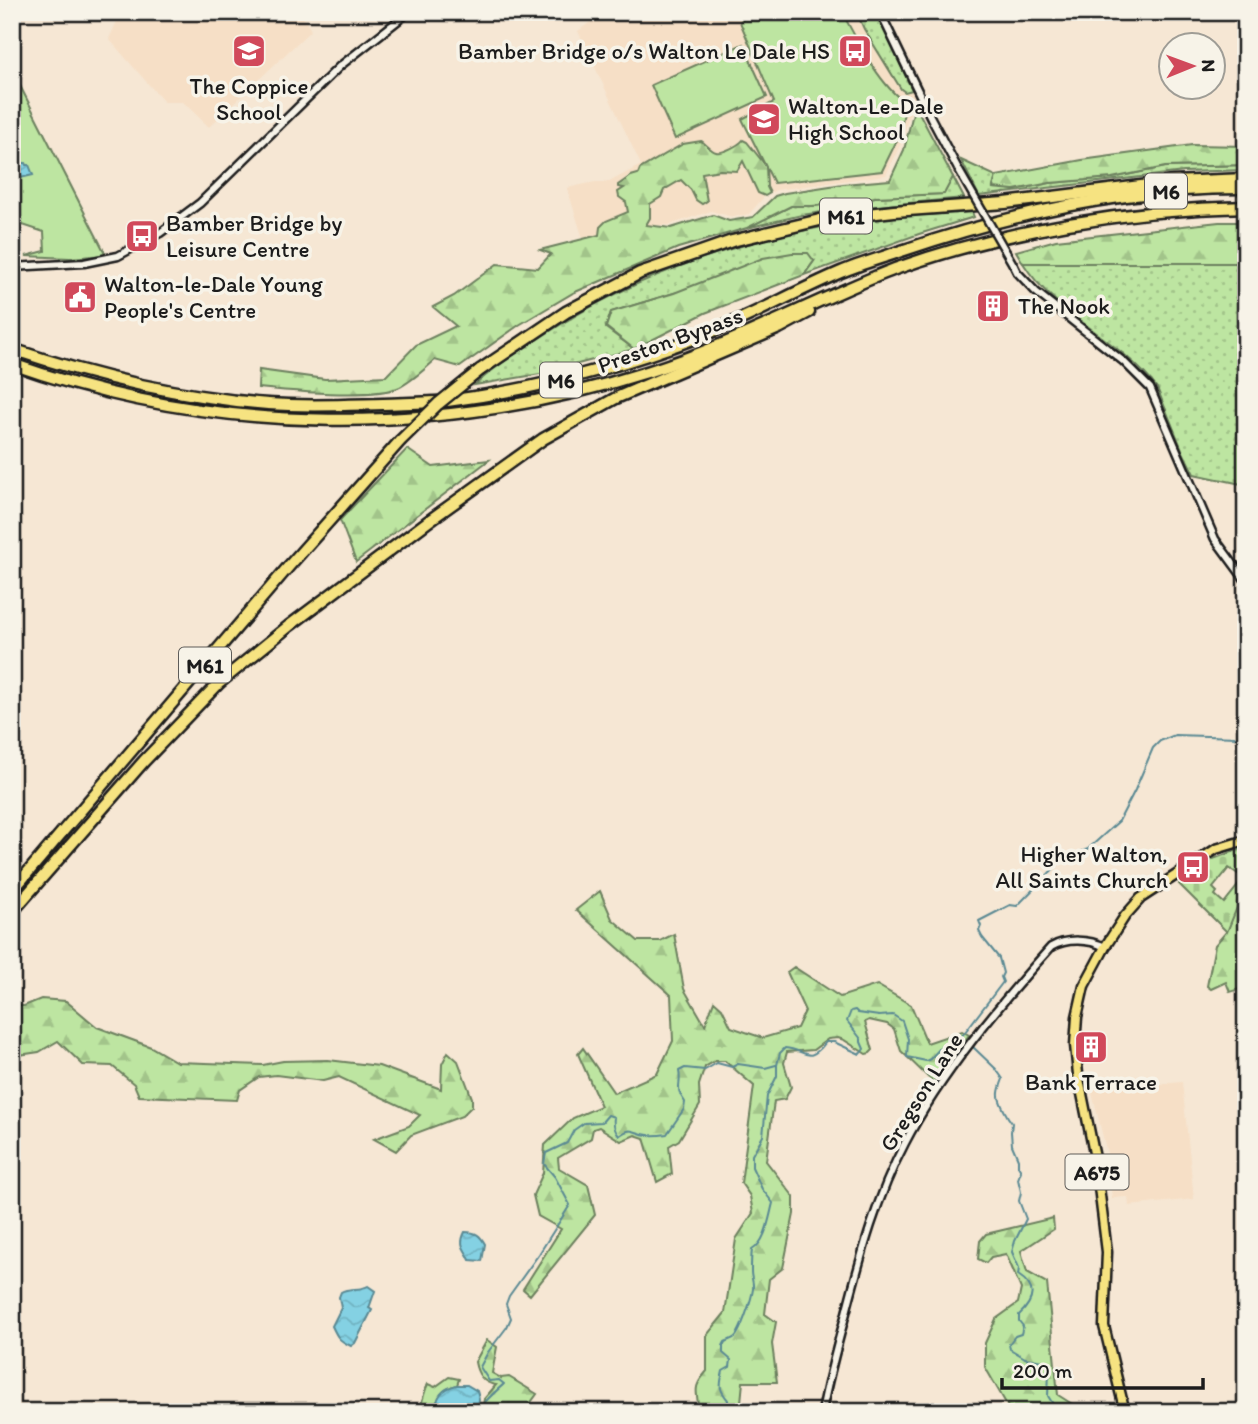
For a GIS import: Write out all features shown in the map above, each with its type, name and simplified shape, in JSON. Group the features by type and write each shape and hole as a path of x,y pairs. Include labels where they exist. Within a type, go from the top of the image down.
{"highway":[{"name":"M61","path":"12,891 307,545 400,441 438,404 480,370 576,306 640,273 732,241 824,219 1004,203 1173,183 1246,179"},
{"name":"Preston Bypass","path":"12,349 126,382 222,399 331,406 445,401 548,383 615,365 704,335 842,272 942,237 1017,217 1087,203 1177,190 1246,188"},
{"name":"Preston Bypass","path":"12,364 46,376 135,399 233,414 337,420 466,412 574,393 649,372 737,338 896,269 968,246 1046,228 1145,213 1246,207"},
{"name":"M61","path":"12,912 144,761 219,683 289,626 430,520 544,439 616,398 779,328 871,279"}],"main road":[{"name":"A675","path":"1125,1412 1104,1326 1107,1252 1096,1163 1077,1074 1077,1017 1084,986 1125,916 1141,898 1216,849 1246,840"}],"street":[{"path":"12,268 85,263 118,256 160,233 200,203 340,66 409,12"},
{"path":"880,12 930,118 1015,269 1037,292 1124,362 1150,388 1215,539 1246,582"},
{"name":"Gregson Lane","path":"822,1412 862,1254 880,1199 914,1127 959,1059 1051,947 1062,942 1081,940 1105,947"}],"shaded area":[{"path":"121,12 300,12 311,30 209,127 183,102 164,102 109,39"},
{"name":"Walton-Le-Dale High School","path":"604,12 877,12 915,96 901,143 886,175 776,190 765,196 749,214 733,217 711,211 669,225 645,225 584,242 567,188 609,182 641,165 578,31"},
{"path":"1089,1081 1148,1085 1182,1082 1194,1199 1129,1206 1128,1197 1112,1198 1107,1153"}],"green space":[{"path":"749,12 843,14 879,75 906,103 899,136 882,171 774,183 742,119 774,102 740,22"},
{"path":"864,12 877,13 912,90 905,92 901,89 864,29 860,20"},
{"path":"743,44 767,97 675,139 651,85"},
{"path":"12,70 106,255 70,258 26,256 45,251 44,232 23,225 12,228"},
{"path":"915,105 953,177 944,194 875,197 844,203 791,206 747,228 678,248 573,293 519,325 460,367 435,360 405,384 388,391 330,393 258,388 259,370 325,379 386,376 416,345 456,326 433,307 454,296 497,264 538,268 551,254 540,250 599,235 600,227 606,221 628,212 626,202 619,197 618,192 624,188 618,185 683,144 701,141 719,152 730,149 743,140 747,142 766,166 770,193 765,196 758,193 743,161 737,171 702,173 707,201 702,204 681,180 664,190 661,197 650,204 650,218 646,225 671,228 713,215 729,221 753,217 775,196 785,193 890,180 904,150"},
{"path":"1192,145 1246,146 1246,165 1165,167 1112,178 1050,183 1014,190 993,188 996,176 1082,160"},
{"path":"961,160 996,176 993,187 1014,190 1050,183 1112,178 1166,167 1246,165 1246,170 1184,172 979,196"},
{"path":"953,177 964,198 843,209 747,228 791,206 844,203 875,197 943,194"},
{"path":"972,212 974,217 804,275 814,261 674,293 611,312 606,328 634,349 540,374 475,385 508,358 580,313 658,275 698,260 781,235 824,227 879,218"},
{"path":"1219,222 1246,222 1246,263 1023,263 1016,251 1056,240"},
{"path":"808,253 814,261 804,275 705,313 634,349 606,327 611,312 674,293 763,258"},
{"path":"1023,263 1246,263 1246,485 1194,474 1157,388 1125,355 1052,298"},
{"path":"407,449 433,467 489,460 356,562 340,520"},
{"path":"1246,847 1246,885 1227,932 1179,884 1213,859","holes":["1229,868 1244,878 1224,903 1215,895 1217,892 1213,888"]},
{"path":"1246,885 1246,987 1230,992 1226,982 1211,989 1207,986 1215,945 1227,931"},
{"path":"600,891 612,919 638,941 660,941 674,934 684,989 705,1025 714,1001 722,1008 731,1027 763,1038 797,1028 805,1011 787,972 794,967 840,997 877,985 911,1005 927,1043 962,1031 969,1035 933,1082 901,1051 894,1029 887,1024 869,1020 865,1022 873,1050 870,1053 866,1054 838,1038 828,1039 813,1050 787,1052 784,1063 791,1087 785,1099 774,1101 766,1161 794,1197 794,1214 783,1268 769,1279 765,1314 776,1322 772,1344 777,1382 743,1382 740,1412 698,1412 696,1391 707,1371 707,1335 725,1313 736,1239 753,1213 750,1196 741,1183 754,1086 725,1061 715,1061 705,1067 699,1085 700,1105 679,1140 669,1146 672,1174 657,1182 644,1138 635,1135 621,1141 599,1127 593,1129 591,1138 558,1158 559,1168 588,1185 595,1215 530,1295 523,1289 561,1229 538,1216 533,1195 543,1173 545,1145 573,1118 601,1106 578,1054 583,1048 614,1093 657,1074 673,1041 671,995 576,910"},
{"path":"41,999 66,1001 97,1027 151,1047 177,1062 263,1065 283,1061 328,1060 379,1066 441,1089 442,1064 448,1052 458,1061 472,1098 472,1106 462,1116 411,1135 396,1151 374,1139 409,1126 420,1115 339,1077 323,1081 276,1075 259,1077 240,1090 237,1100 139,1096 134,1084 112,1066 83,1065 58,1041 39,1052 12,1056 12,1006 24,1006"},
{"path":"1053,1218 1054,1229 1021,1251 1027,1272 1047,1283 1058,1395 1083,1411 1011,1412 985,1367 985,1343 996,1319 1018,1303 1021,1289 1006,1254 991,1257 986,1263 978,1259 980,1241 986,1234"},
{"path":"487,1340 497,1347 492,1373 501,1378 509,1377 537,1394 524,1412 482,1412 484,1399 496,1385 481,1377 475,1362"},
{"path":"449,1377 459,1379 457,1385 441,1394 435,1412 418,1412 428,1384 435,1387"}],"water":[{"path":"19,152 22,163 29,165 33,175 12,180 12,153"},
{"path":"465,1232 477,1235 485,1244 482,1261 470,1260 462,1244"},
{"path":"368,1286 375,1291 369,1308 372,1310 351,1346 339,1339 332,1326 341,1308 339,1297 341,1292"},
{"path":"457,1385 467,1385 477,1391 479,1402 473,1412 456,1412 454,1403 445,1412 435,1412 441,1394"}],"waterway":[{"path":"727,1412 728,1400 721,1390 721,1384 723,1371 730,1367 731,1360 723,1353 723,1346 737,1334 746,1314 753,1289 752,1250 764,1236 773,1203 762,1189 752,1167 752,1155 763,1136 767,1096 777,1076 780,1053 785,1048 810,1055 826,1042 834,1042 860,1054 864,1049 861,1039 847,1021 851,1011 855,1010 858,1013 879,1016 893,1015 902,1021 908,1039 907,1057 926,1061 930,1059 944,1044 962,1036 1003,982 999,958 982,937 979,921 1010,905 1017,906 1063,859 1088,849 1119,821 1153,748 1160,741 1175,735 1238,737 1246,734"},
{"path":"973,1047 1003,1079 999,1097 1012,1123 1012,1145 1021,1171 1018,1179 1021,1192 1019,1201 1026,1219 1012,1252 1019,1268 1018,1275 1028,1284 1032,1294 1019,1315 1023,1326 1021,1334 1015,1336 1009,1344 1010,1349 1025,1358 1047,1364 1048,1396 1056,1409 1065,1412"},
{"path":"478,1412 504,1384 499,1380 489,1381 480,1367 511,1318 506,1304 509,1296 570,1205 555,1177 544,1164 546,1153 567,1143 574,1130 584,1123 602,1122 608,1115 614,1117 614,1127 619,1136 630,1131 651,1135 667,1134 684,1109 685,1102 679,1090 679,1071 685,1068 705,1070 717,1063 732,1067 738,1064 765,1068 776,1065"},
{"path":"1067,1412 1076,1412"}],"place":[{"name":"The Coppice School","path":"249,51"},
{"name":"Bamber Bridge o/s Walton Le Dale HS","path":"855,51"},
{"name":"Walton-Le-Dale High School","path":"764,119"},
{"name":"Bamber Bridge by Leisure Centre","path":"142,236"},
{"name":"Walton-le-Dale Young People's Centre","path":"80,297"},
{"name":"The Nook","path":"993,306"},
{"name":"Higher Walton, All Saints Church","path":"1193,867"},
{"name":"Bank Terrace","path":"1091,1047"}]}
